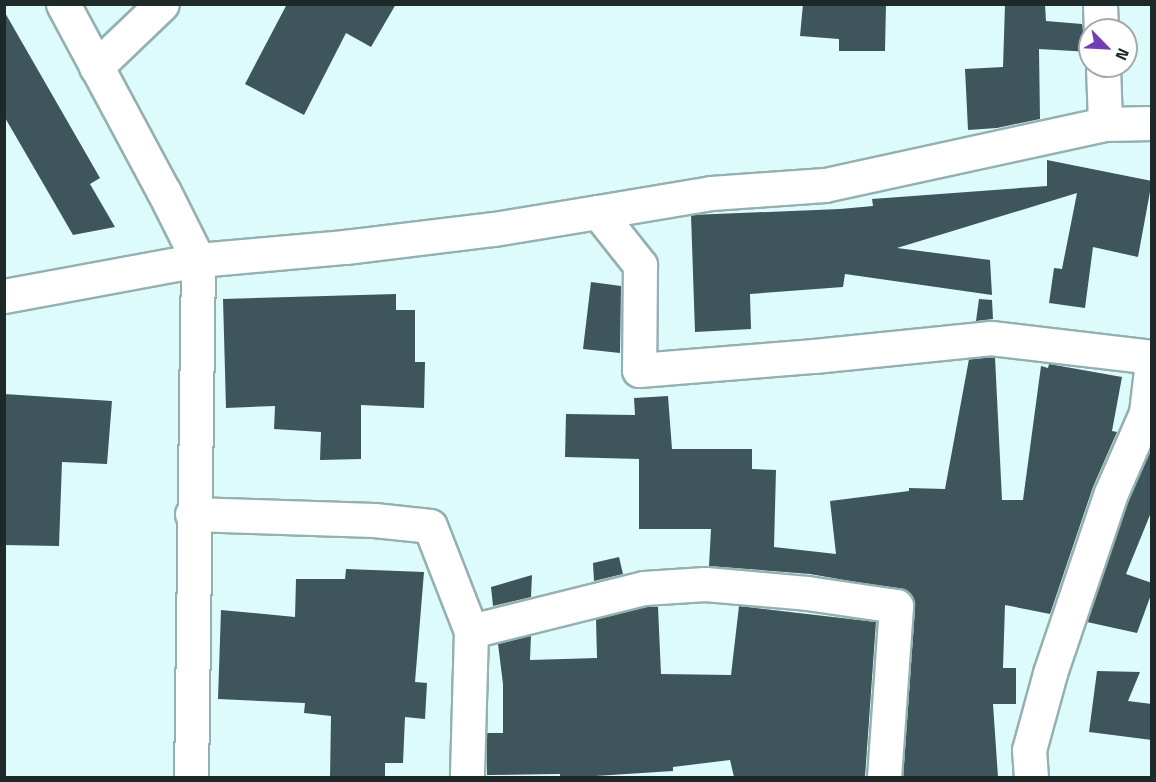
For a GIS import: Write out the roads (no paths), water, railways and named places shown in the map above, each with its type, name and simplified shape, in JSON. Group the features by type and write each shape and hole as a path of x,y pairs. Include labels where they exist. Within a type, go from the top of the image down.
{"street":[{"path":"63,4 198,260 192,514 190,777"},
{"path":"96,66 162,4"},
{"path":"1103,78 1105,124"},
{"path":"4,296 198,260 345,248 494,229 711,193 825,184 1105,124 1152,123"},
{"path":"598,212 640,265 639,370 814,356 991,338 1152,359 1149,414 1111,493 1050,673 1029,750 1031,777"},
{"path":"192,514 374,520 430,526 471,631 468,777"},
{"path":"471,631 644,588 705,584 807,593 896,606 884,777"}]}
